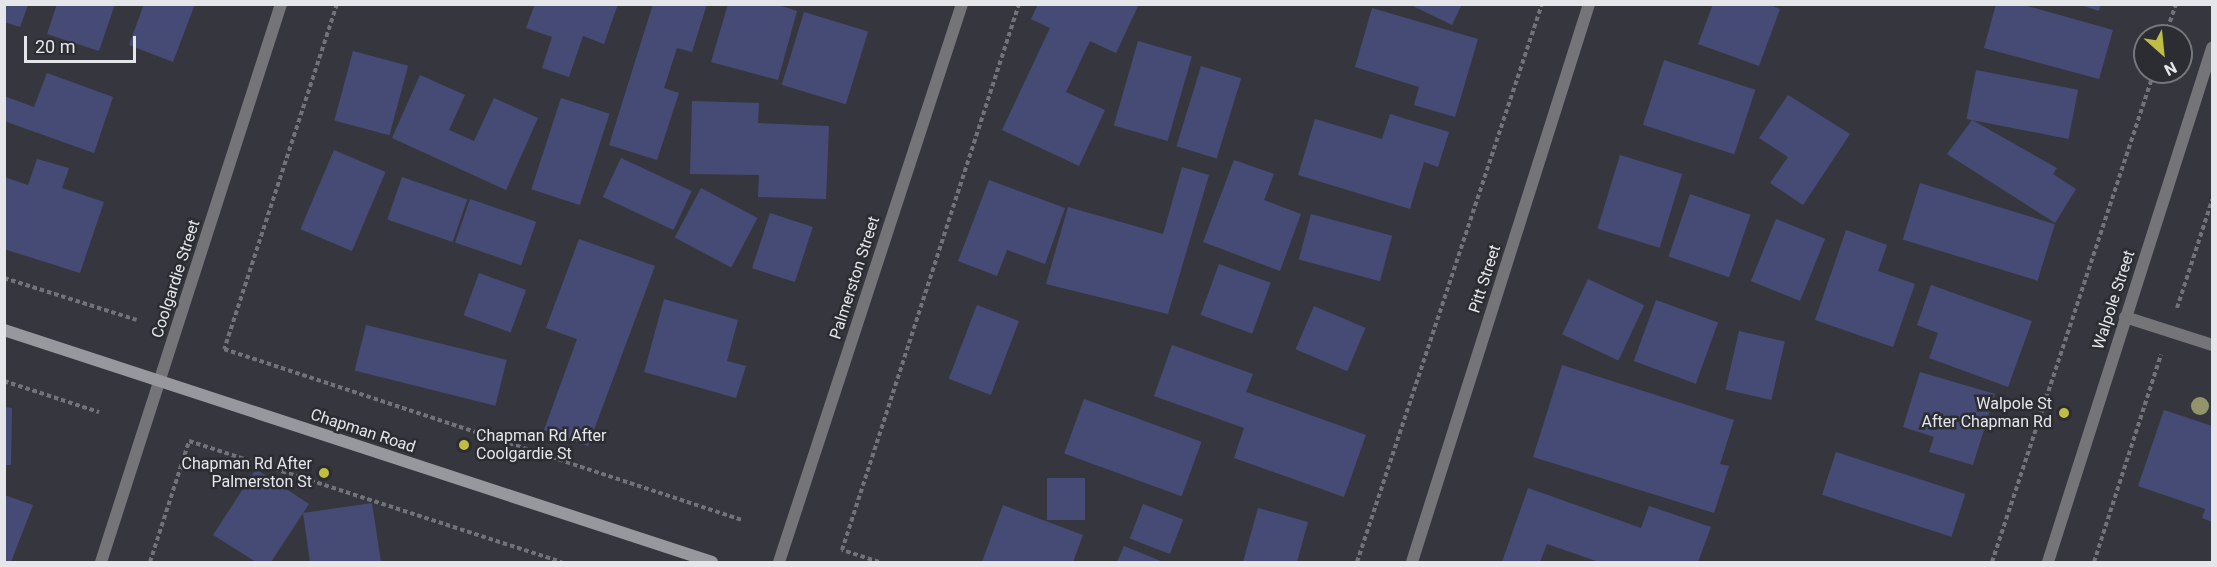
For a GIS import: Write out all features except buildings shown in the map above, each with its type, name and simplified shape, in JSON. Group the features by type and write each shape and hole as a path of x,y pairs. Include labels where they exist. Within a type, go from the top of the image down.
{"main road":[{"name":"Chapman Road","path":"4,330 712,562"}],"street":[{"name":"Coolgardie Street","path":"101,562 281,4"},
{"name":"Palmerston Street","path":"779,562 962,4"},
{"name":"Pitt Street","path":"1412,562 1589,4"},
{"name":"Walpole Street","path":"2048,562 2212,48"},
{"path":"2125,317 2212,345"}],"path":[{"path":"337,4 224,349 742,520"},
{"path":"879,562 842,550 1019,4"},
{"path":"1357,562 1542,4"},
{"path":"2169,24 2176,4"},
{"path":"1992,562 2150,84"},
{"path":"2176,310 2212,200"},
{"path":"4,278 136,320"},
{"path":"2094,562 2163,351"},
{"path":"4,381 99,412"},
{"path":"150,562 189,441 562,562"}],"place":[{"name":"Walpole St After Chapman Rd","path":"2064,413"},
{"name":"Chapman Rd After Coolgardie St","path":"464,445"},
{"name":"Chapman Rd After Palmerston St","path":"324,473"}]}
